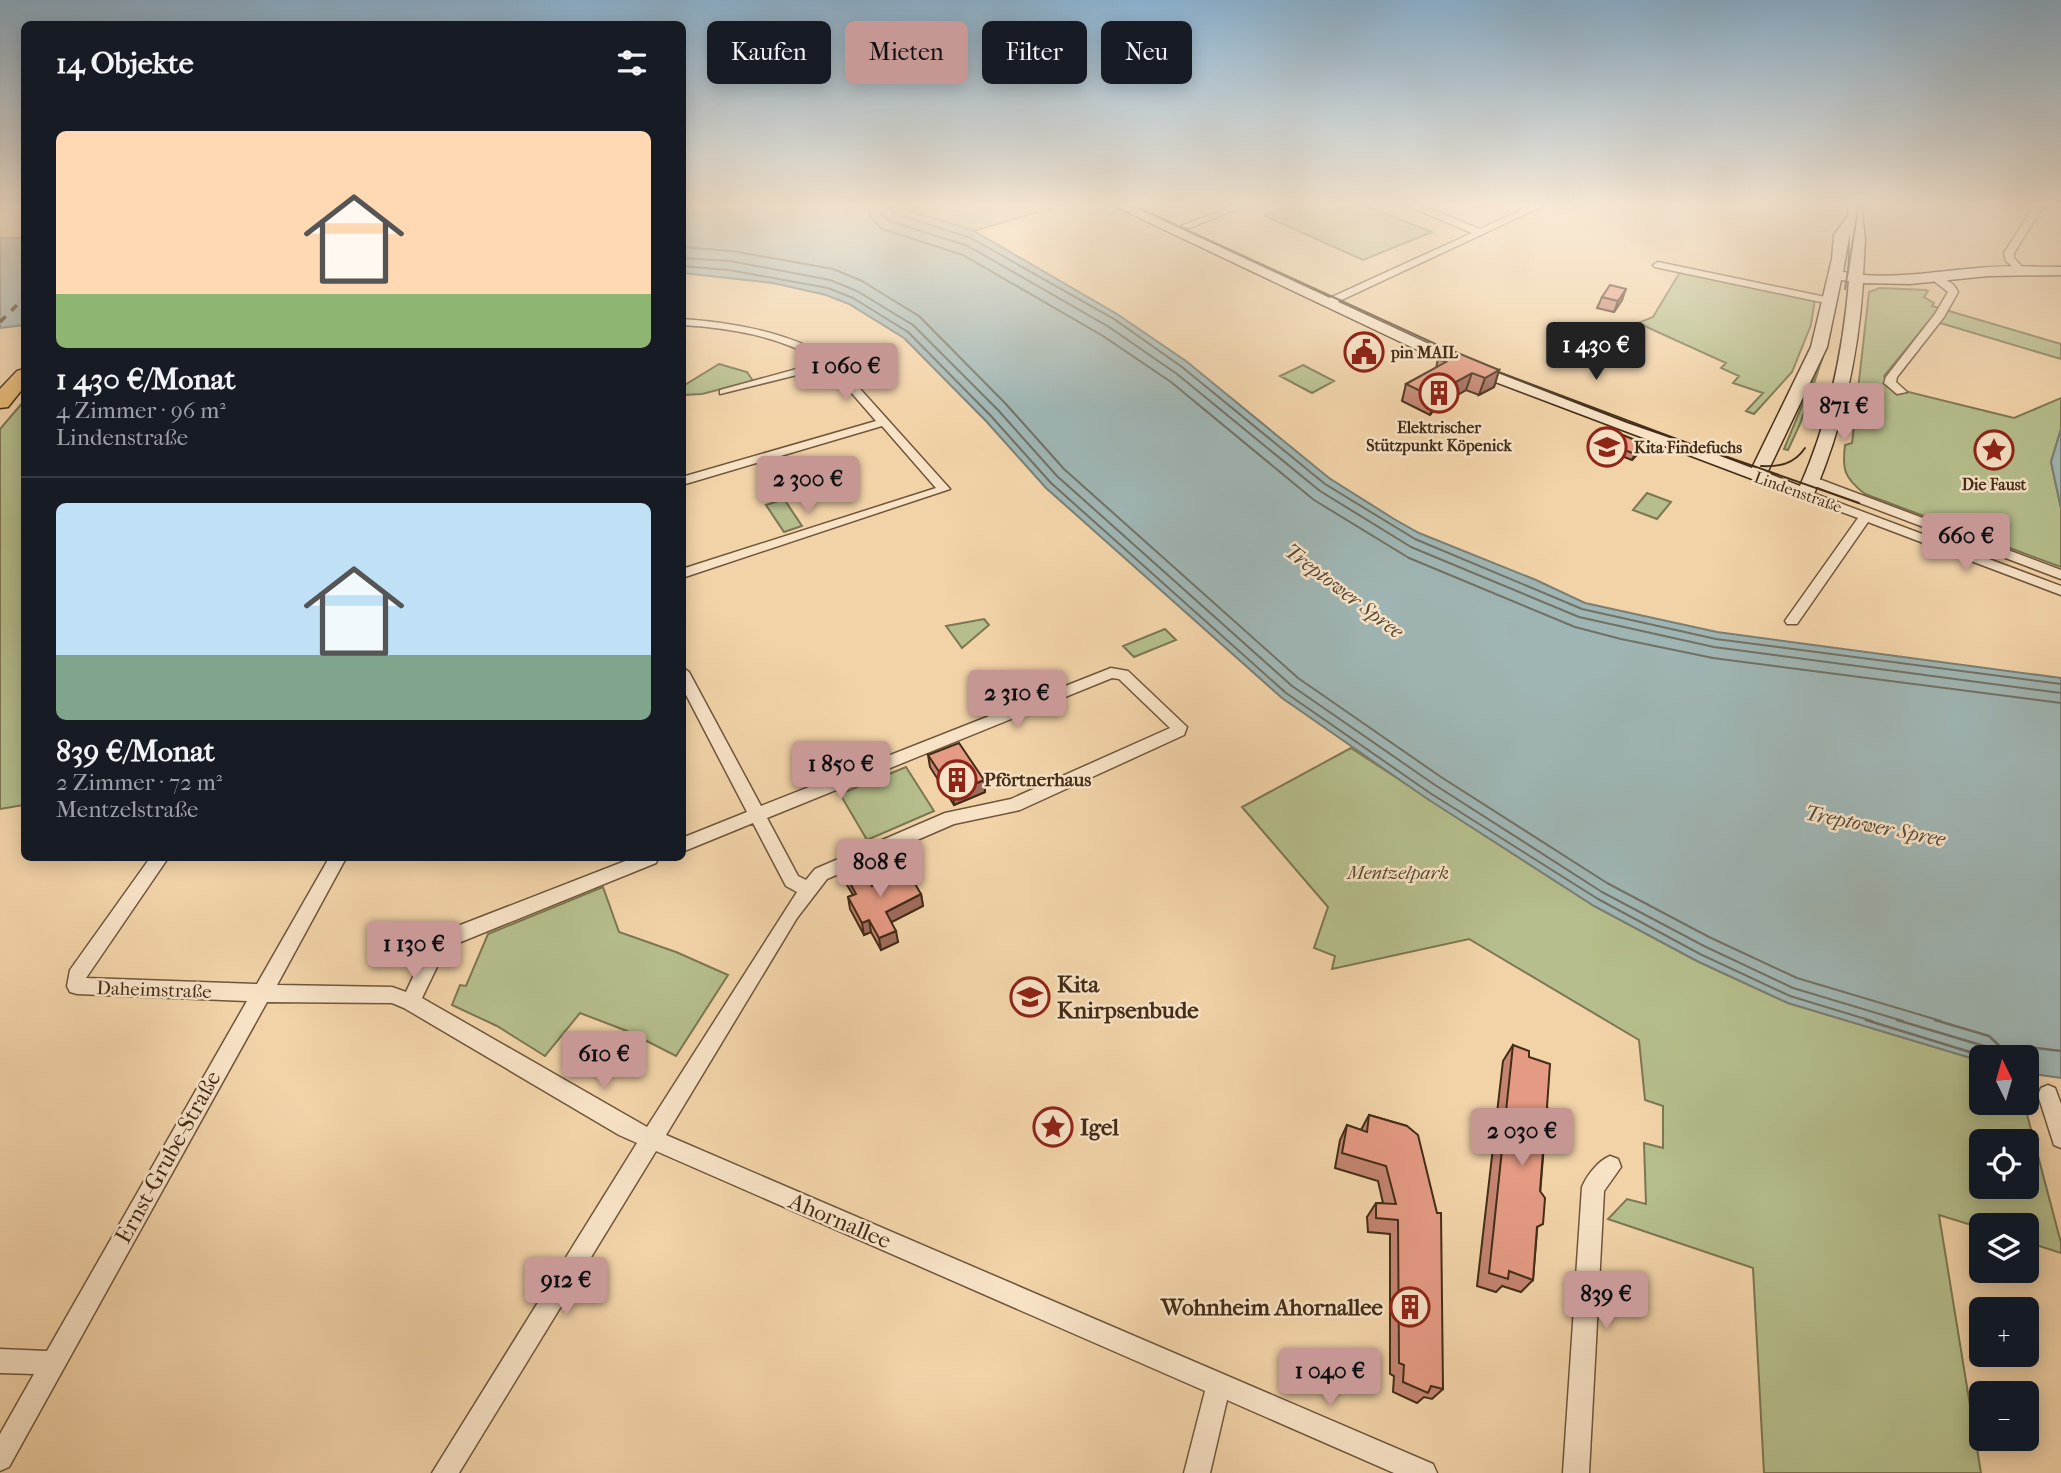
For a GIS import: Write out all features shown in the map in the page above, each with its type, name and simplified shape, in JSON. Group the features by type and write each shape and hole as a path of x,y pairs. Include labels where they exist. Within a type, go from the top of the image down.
{"highway":[{"path":"0,383 21,360"},
{"path":"0,402 21,378"}],"main road":[{"name":"Lindenstraße","path":"1271,272 1335,300"},
{"name":"Lindenstraße","path":"1278,272 1496,379 1808,487"},
{"path":"1759,470 1819,347 1836,272"},
{"path":"1840,272 1919,281 2003,272"},
{"path":"1808,487 1839,390 1851,328 1855,272"}],"street":[{"path":"1335,300 1397,272"},
{"path":"1691,272 1830,300"},
{"path":"1901,392 1889,383 1892,377 1940,315 1954,292 1937,279"},
{"path":"686,323 769,337 807,348 831,363 944,489 686,573"},
{"path":"724,392 831,363"},
{"path":"686,480 884,422"},
{"name":"Lindenstraße","path":"1808,487 1865,517 2061,591"},
{"name":"Lindenstraße","path":"1808,487 2061,575"},
{"path":"1792,621 1865,517"},
{"path":"445,1473 807,889 821,874 941,822 1007,807 1169,736 1178,731 1179,727 1123,675 1111,673 686,843"},
{"path":"688,696 758,814 792,881 807,889"},
{"name":"Daheimstraße","path":"157,861 76,976 77,986 260,993"},
{"name":"Ernst-Grube-Straße","path":"0,1458 336,861"},
{"path":"411,1002 439,942 642,861"},
{"name":"Ahornallee","path":"260,993 392,995 411,1002 626,1128 1424,1473"},
{"path":"2048,1095 2061,1138"},
{"path":"1576,1473 1593,1187 1610,1167"},
{"path":"0,1361 53,1363"},
{"path":"1196,1473 1219,1384"}],"green space":[{"path":"1680,272 1815,299 1811,325 1792,372 1754,414 1746,411 1763,393 1733,383 1739,376 1721,368 1726,363 1638,323 1653,317"},
{"path":"1880,288 1926,290 1928,291 1924,297 1934,303 1932,306 2061,344 2061,359 1930,320 1884,376 1888,387 2014,418 2061,398 2061,429 2051,462 2061,508 2061,567 1865,494 1849,478 1844,467 1845,445 1852,443 1869,292"},
{"path":"1827,345 1800,424 1788,450 1784,449"},
{"path":"719,364 747,372 753,381 702,394 686,395 686,384"},
{"path":"1303,365 1334,381 1312,393 1280,376"},
{"path":"21,404 21,806 0,809 0,429"},
{"path":"1647,493 1671,502 1657,519 1633,510"},
{"path":"784,499 802,526 784,532 766,505"},
{"path":"984,619 989,625 962,648 946,626"},
{"path":"1165,629 1176,640 1134,657 1123,646"},
{"name":"Mentzelpark","path":"1351,748 1594,906 1697,961 1788,1003 1969,1057 1969,1115 2027,1115 2031,1129 1969,1129 1969,1199 2039,1199 2039,1160 2061,1243 2061,1253 2039,1246 2039,1213 1969,1213 1969,1224 1939,1215 1969,1399 1969,1451 1977,1451 1981,1473 1764,1473 1753,1268 1608,1219 1627,1199 1646,1204 1644,1143 1663,1148 1663,1106 1645,1100 1639,1040 1469,939 1332,969 1335,956 1314,948 1328,907 1242,807"},
{"path":"906,767 934,811 867,840 840,794"},
{"path":"603,887 619,932 676,952 728,975 676,1056 627,1031 580,1013 545,1056 497,1026 452,1005 460,985 466,986 488,934"}],"water":[{"path":"0,272 21,272 21,325 0,328"},
{"name":"Treptower Spree","path":"686,272 1044,272 1117,314 1186,361 1329,478 1394,519 1419,533 1536,580 1585,603 1717,632 2061,678 2061,1078 2039,1075 2039,1045 1969,1045 1969,1057 1788,1003 1697,961 1594,906 1426,798 1282,698 1046,488 986,421 904,338 849,304 826,295 773,283"},
{"path":"2061,429 2061,508 2051,462"}],"building":[{"path":"1610,285 1626,289 1618,301 1602,297"},
{"path":"1453,351 1499,370 1485,378 1472,373 1441,390 1435,398 1406,384 1446,362 1438,359"},
{"path":"1613,431 1645,444 1635,454 1604,442"},
{"name":"Pförtnerhaus","path":"959,743 984,780 953,793 928,755"},
{"path":"861,867 872,886 908,872 921,894 886,912 896,931 879,938 869,920 862,923 848,897 856,894 845,874"},
{"path":"1513,1045 1529,1051 1529,1057 1550,1064 1547,1107 1551,1113 1550,1137 1544,1139 1540,1191 1545,1198 1543,1224 1537,1227 1533,1280 1509,1271 1508,1279 1489,1273"},
{"name":"Wohnheim Ahornallee","path":"1369,1115 1407,1126 1418,1135 1437,1213 1441,1213 1443,1389 1431,1386 1428,1393 1403,1382 1404,1365 1399,1363 1398,1220 1376,1218 1376,1203 1396,1204 1386,1166 1342,1153 1347,1125 1367,1132"}],"tram line":[{"path":"1278,272 1490,369 1627,422 1859,503"},
{"path":"1845,289 1848,272"},
{"path":"1761,466 1786,463 1796,458 1805,448"}],"railway":[{"path":"0,322 21,301"}],"place":[{"name":"pin MAIL","path":"1364,352"},
{"name":"Elektrischer Stützpunkt Köpenick","path":"1439,393"},
{"name":"Kita Findefuchs","path":"1607,447"},
{"name":"Die Faust","path":"1994,450"},
{"name":"Pförtnerhaus","path":"957,780"},
{"name":"Kita Knirpsenbude","path":"1030,997"},
{"name":"Igel","path":"1053,1127"},
{"name":"Wohnheim Ahornallee","path":"1410,1307"}]}
